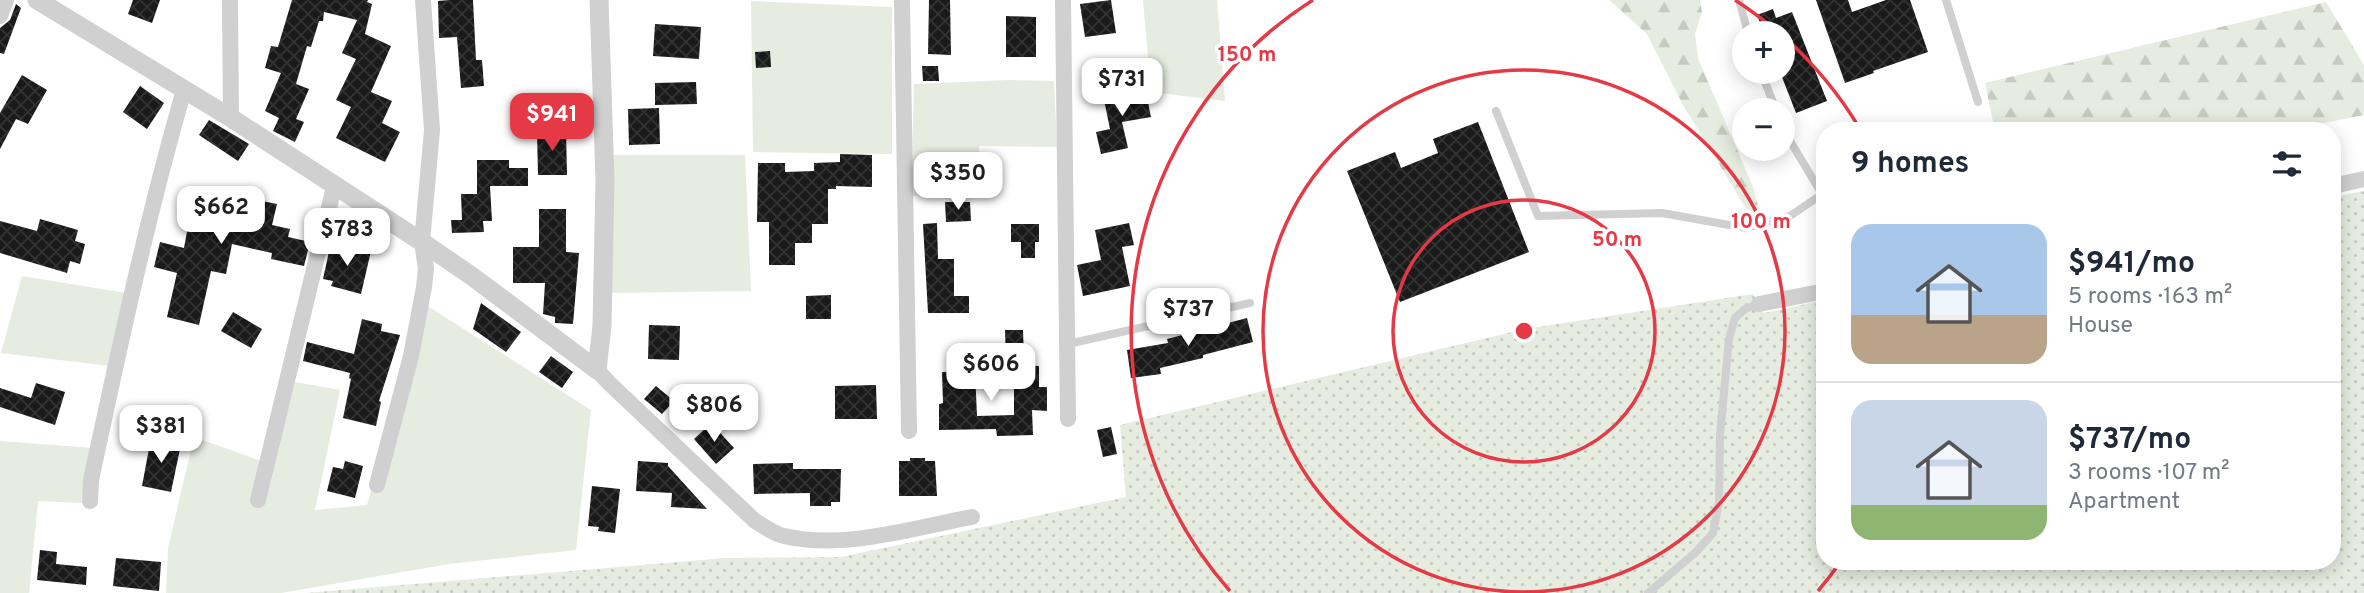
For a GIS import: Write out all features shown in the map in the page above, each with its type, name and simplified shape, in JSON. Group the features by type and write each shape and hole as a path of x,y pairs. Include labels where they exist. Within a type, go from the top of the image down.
{"street":[{"path":"0,16 6,0"},
{"path":"37,0 231,118 473,277 597,370 755,521 782,536 846,540 972,517"},
{"path":"230,0 231,118"},
{"path":"377,485 411,356 426,269 422,242 432,130 424,0"},
{"path":"597,370 602,326 605,180 599,0"},
{"path":"902,0 909,431"},
{"path":"1063,0 1068,419"},
{"path":"90,501 92,480 122,342 170,137 184,90"},
{"path":"2341,184 2364,179"},
{"path":"258,500 334,187"},
{"path":"1759,304 1816,293"}],"lane":[{"path":"1739,0 1745,21"},
{"path":"1946,0 1979,102"},
{"path":"1496,111 1538,216 1662,213 1746,228 1790,216 1816,201"},
{"path":"1795,149 1816,185"},
{"path":"1068,344 1250,303"},
{"path":"1648,593 1696,552 1713,533 1719,502 1720,435 1729,339 1735,318 1745,309 1759,304"}],"green space":[{"path":"1143,0 1217,0 1225,101 1151,92"},
{"path":"1609,0 1700,0 1702,12 1695,34 1698,58 1732,138 1732,161 1742,161 1753,187 1762,220 1747,210 1683,105 1647,34"},
{"path":"751,1 892,7 892,154 753,152"},
{"path":"2326,2 2364,65 2364,115 2329,122 1993,122 1985,83"},
{"path":"1054,81 1057,147 979,146 978,196 911,196 914,84"},
{"path":"610,155 745,155 751,291 607,293"},
{"path":"2364,191 2364,593 306,593 725,558 841,557 1126,497 1120,425 1525,329 1753,294 1764,313 1816,302 1816,570 2341,570 2341,195"},
{"path":"22,276 126,293 110,366 1,353"},
{"path":"426,305 591,410 576,550 449,564 281,593 166,593 168,548 194,437 273,465 295,382 340,390 315,510 367,505"},
{"path":"0,441 93,448 82,503 38,501 29,593 0,593"}],"building":[{"path":"133,0 160,0 152,23 128,14"},
{"path":"292,0 368,0 367,2 372,4 365,34 391,46 371,92 392,101 382,123 400,132 385,162 336,138 351,107 336,100 356,59 342,53 357,20 324,12 323,21 319,21 311,47 307,46 296,84 309,89 296,119 304,122 295,142 273,131 279,118 265,111 281,73 265,68 271,46 278,47"},
{"path":"473,0 476,60 482,60 484,86 461,88 457,37 439,38 438,1"},
{"path":"929,0 950,0 951,55 928,54"},
{"path":"1111,0 1116,33 1085,37 1080,4"},
{"path":"1816,0 1848,0 1852,12 1886,0 1910,0 1928,52 1845,83"},
{"path":"16,4 21,8 4,54 0,53 0,28 10,20"},
{"path":"1773,9 1776,18 1792,12 1827,101 1796,113 1795,98 1790,98 1785,84 1795,84 1795,21 1759,21 1757,15"},
{"path":"1006,16 1036,17 1036,57 1006,57"},
{"path":"655,24 701,27 699,59 653,56"},
{"path":"770,51 771,67 756,68 755,52"},
{"path":"922,66 938,66 939,81 923,81"},
{"path":"22,75 47,90 28,124 16,119 0,149 0,113"},
{"path":"696,82 697,104 655,105 655,83"},
{"path":"140,86 164,103 147,129 123,112"},
{"path":"1145,88 1151,117 1122,122 1128,148 1101,154 1096,132 1110,129 1103,95"},
{"path":"659,108 660,144 629,145 628,109"},
{"path":"209,120 249,144 238,161 199,135"},
{"path":"1478,122 1529,252 1400,302 1347,171 1395,152 1401,168 1438,153 1433,139"},
{"path":"566,131 567,175 538,175 537,132"},
{"path":"840,154 872,155 872,187 836,186 836,189 828,189 828,224 812,224 812,243 795,243 795,265 769,265 769,222 757,222 758,163 785,163 785,172 814,171 814,163 840,162"},
{"path":"477,160 509,160 509,168 528,168 528,186 490,186 492,221 483,221 484,232 452,233 451,220 462,220 461,194 477,194"},
{"path":"195,188 277,204 272,225 290,229 288,237 310,242 304,266 271,259 272,253 232,244 226,274 211,271 199,325 167,317 177,273 154,267 160,242 184,248"},
{"path":"945,202 970,202 971,221 946,222"},
{"path":"539,209 566,209 566,252 579,253 573,324 555,323 555,317 543,314 545,283 513,283 513,247 539,247"},
{"path":"40,219 78,230 75,241 85,244 80,264 70,261 67,273 0,253 0,221 37,231"},
{"path":"937,223 938,259 954,259 954,296 969,296 969,313 928,313 923,224"},
{"path":"1129,223 1134,245 1122,247 1130,286 1083,296 1077,265 1101,260 1095,230"},
{"path":"1011,224 1039,224 1039,242 1035,242 1035,258 1021,258 1021,242 1011,242"},
{"path":"342,244 371,251 361,294 331,286 333,281 323,279 330,247 341,250"},
{"path":"831,295 831,319 806,319 806,296"},
{"path":"481,303 521,332 506,352 473,329"},
{"path":"233,312 262,329 251,348 221,331"},
{"path":"1247,318 1253,342 1160,368 1161,374 1131,378 1127,350 1168,343 1167,339"},
{"path":"362,319 382,324 381,331 400,335 379,401 381,402 376,426 343,418 350,373 303,361 307,342 354,354"},
{"path":"649,325 680,326 679,360 648,359"},
{"path":"1005,330 1023,330 1024,359 1006,360"},
{"path":"551,356 573,372 562,388 539,372"},
{"path":"1014,365 1039,366 1039,387 1047,387 1047,411 1032,410 1033,435 997,436 996,429 939,430 939,404 943,403 942,372 975,371 977,416 1014,415"},
{"path":"36,383 65,392 55,425 0,407 0,388 31,398"},
{"path":"876,385 877,419 835,419 835,386"},
{"path":"656,386 674,401 662,414 644,399"},
{"path":"179,411 195,414 192,428 177,425"},
{"path":"711,423 734,448 716,464 694,439"},
{"path":"1111,427 1117,454 1103,457 1097,430"},
{"path":"151,438 181,444 171,492 142,486"},
{"path":"910,458 935,461 937,496 899,496 899,461 910,461"},
{"path":"345,461 363,466 355,498 327,491 333,467 343,469"},
{"path":"638,461 668,463 707,509 671,507 672,493 636,491"},
{"path":"793,463 793,469 841,469 840,502 831,502 831,506 810,506 810,493 754,494 753,464"},
{"path":"592,486 620,489 615,533 598,531 599,527 588,526"},
{"path":"40,550 57,552 56,564 87,567 86,585 37,580"},
{"path":"116,558 161,562 159,591 113,586"}]}
